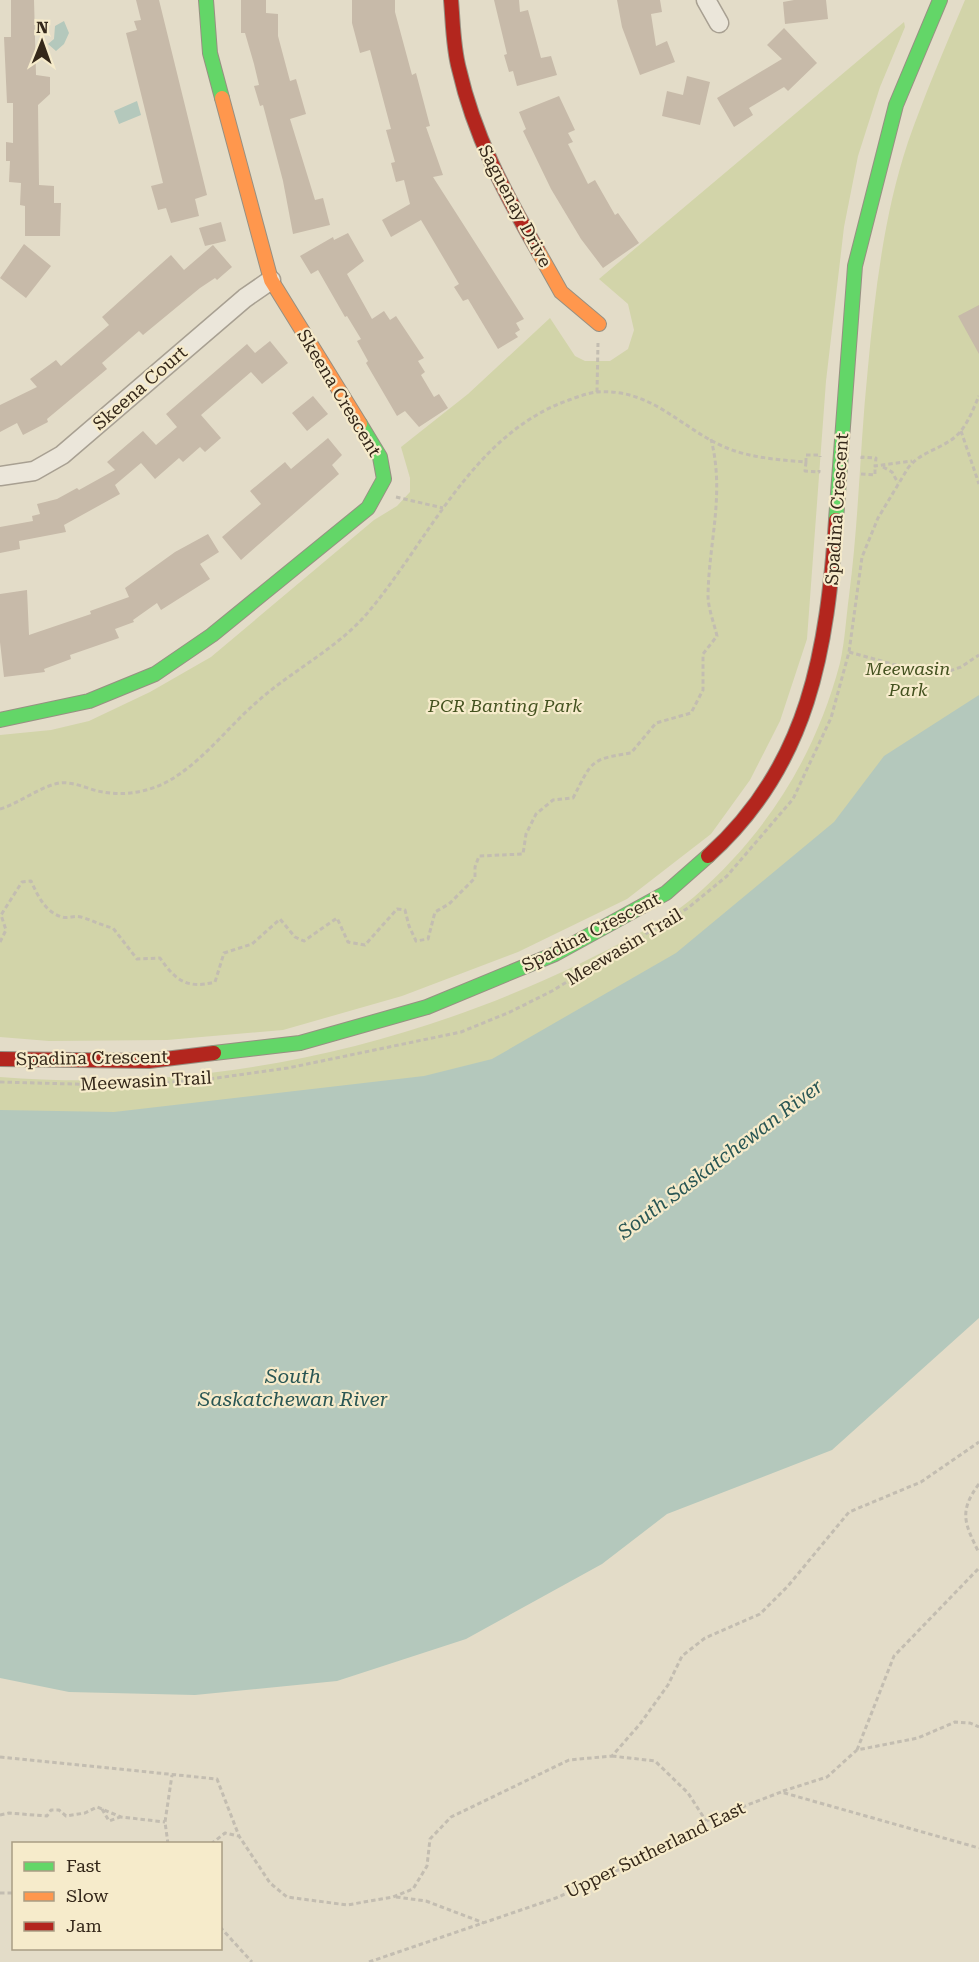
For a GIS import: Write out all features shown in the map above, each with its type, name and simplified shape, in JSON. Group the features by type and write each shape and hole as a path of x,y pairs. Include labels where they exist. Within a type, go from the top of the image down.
{"street":[{"name":"Skeena Crescent","path":"0,720 69,707 104,697 141,681 207,639 368,508 384,479 380,457 271,280 210,53 206,0"},
{"name":"Saguenay Drive","path":"451,0 458,67 479,139 497,179 561,292 599,324"},
{"path":"706,0 719,23"},
{"name":"Spadina Crescent","path":"0,1059 149,1061 277,1046 300,1043 427,1007 555,954 666,893 736,831 777,772 806,712 822,651 831,592 855,266 880,160 896,105 939,0"},
{"name":"Skeena Court","path":"0,476 34,471 62,455 245,298 271,280"}],"path":[{"path":"597,358 597,392"},
{"path":"0,808 60,783 103,792 126,794 157,787 179,775 258,701 349,632 370,611 443,508 502,440 527,421 558,404 597,392 624,394 658,405 727,448 806,462"},
{"name":"Meewasin Trail","path":"0,1082 108,1085 195,1082 288,1068 461,1032 531,1002 652,932 688,908 727,876 793,799 831,718 849,652 862,558 878,518 914,460 948,442 961,431 979,396"},
{"path":"961,431 979,484"},
{"path":"0,942 6,930 1,915 22,882 31,881 39,900 49,910 63,918 80,916 95,924 113,927 137,959 160,958 171,974 190,985 215,982 224,953 252,944 280,919 295,938 304,941 337,918 348,942 365,945 397,909 405,910 409,926 417,941 428,939 435,912 449,904 475,878 475,867 479,856 523,854 526,834 536,814 553,800 573,798 588,767 602,757 631,753 656,723 691,713 703,690 703,654 717,636 708,597 715,544 718,465 711,439"},
{"path":"806,455 820,455 819,472 805,471 806,462 806,455"},
{"path":"862,457 876,458 875,466 874,475 861,475 862,457"},
{"path":"882,467 914,460"},
{"path":"875,466 892,472 898,483"},
{"path":"398,498 443,508"},
{"path":"849,652 935,676 961,667 979,655"},
{"path":"612,1755 640,1724 668,1685 682,1656 705,1638 760,1614 788,1586 849,1512 921,1482 979,1442"},
{"path":"979,1484 966,1505 965,1523 979,1553"},
{"path":"857,1750 894,1656 949,1596 979,1568"},
{"path":"857,1750 918,1738 956,1722 970,1723 979,1727"},
{"name":"Upper Sutherland East","path":"369,1962 416,1944 486,1923 556,1898 656,1853 706,1821 827,1777 857,1750"},
{"path":"393,1897 413,1889 427,1866 430,1839 451,1817 569,1760 612,1755 655,1761 688,1793 706,1821"},
{"path":"0,1757 217,1779 239,1836 270,1883 287,1897 347,1905 409,1896 426,1900 486,1923"},
{"path":"168,1842 165,1822 172,1774"},
{"path":"781,1792 979,1848"},
{"path":"0,1815 9,1813 47,1815 51,1810 59,1810 66,1816 85,1813 97,1807 121,1816 165,1822"},
{"path":"102,1809 109,1821 121,1816"},
{"path":"214,1842 225,1833 239,1836"},
{"path":"222,1929 252,1962"}],"green space":[{"name":"Meewasin Park","path":"965,0 979,0 979,723 722,936 486,1080 306,1105 0,1120 0,1077 75,1080 149,1078 223,1071 296,1059 368,1042 439,1021 509,995 577,965 653,925 694,897 744,847 766,820 802,761 830,697 840,663 852,567 865,396 877,282 887,225 908,142"},
{"name":"PCR Banting Park","path":"904,22 905,27 880,87 858,156 844,227 826,381 807,639 780,721 750,780 711,834 627,899 518,952 402,996 283,1030 167,1040 49,1041 0,1037 0,735 51,730 89,721 150,692 211,657 374,520 397,506 410,492 410,478 401,447 468,394 550,318 575,356 585,361 610,361 628,349 634,330 628,304 599,279"}],"water":[{"path":"64,21 69,33 64,44 56,51 48,44 54,39 55,26"},
{"path":"137,101 141,115 119,124 114,111"},
{"name":"South Saskatchewan River","path":"979,695 979,1318 832,1450 667,1514 602,1564 466,1639 337,1681 195,1695 69,1692 0,1678 0,1110 114,1112 424,1076 492,1059 676,953 834,822 884,756"}],"building":[{"path":"11,0 34,0 36,75 50,77 50,94 38,105 39,185 54,186 54,203 61,203 60,236 25,236 25,206 20,205 21,183 9,182 10,161 6,161 6,142 13,143 13,103 7,103 4,37 11,37"},
{"path":"136,0 159,0 207,195 195,199 199,216 171,223 166,208 158,210 151,186 163,183 126,33 137,30 134,21 141,20"},
{"path":"241,0 266,0 266,13 278,14 278,36 290,81 296,79 306,114 290,119 315,200 323,198 330,225 293,234 283,181 263,105 260,106 254,86 259,85 254,64 245,33 241,33"},
{"path":"352,0 395,0 395,12 412,75 416,73 430,126 426,127 443,175 433,177 524,319 516,323 520,330 515,333 518,337 498,349 468,299 463,301 454,287 459,284 421,220 391,237 382,220 410,204 404,180 396,182 391,163 395,162 386,130 391,129 370,50 360,53 352,23"},
{"path":"494,0 519,0 520,12 528,10 541,58 551,56 557,75 517,86 513,71 509,72 504,55 507,54"},
{"path":"617,0 660,0 662,12 651,14 656,46 667,41 675,62 640,75 622,27"},
{"path":"826,0 828,19 785,24 783,2"},
{"path":"784,28 817,63 788,91 784,87 749,108 753,115 734,127 717,98 782,59 767,45"},
{"path":"687,76 710,82 700,125 662,116 667,91 683,95"},
{"path":"559,96 575,130 568,133 573,142 568,144 588,184 595,180 615,215 618,213 639,243 603,268 581,239 551,189 523,131 526,129 519,112"},
{"path":"221,222 226,241 205,246 199,228"},
{"path":"348,233 364,261 347,274 372,319 384,311 390,320 396,316 424,358 418,361 425,372 421,375 434,397 439,394 448,408 419,427 405,411 397,416 366,363 368,361 357,341 361,339 347,316 345,317 318,270 311,274 300,256 333,237 334,240"},
{"path":"24,244 51,266 26,298 0,278"},
{"path":"213,245 232,267 217,280 215,278 200,288 143,335 139,331 102,363 107,369 47,419 48,422 23,435 17,423 0,432 0,405 37,387 30,379 56,360 61,366 109,325 102,317 171,255 184,270"},
{"path":"979,305 979,354 958,316"},
{"path":"270,341 288,363 262,384 251,372 201,415 221,438 205,452 200,447 183,462 179,458 155,479 141,463 115,485 120,494 64,525 66,532 19,541 20,549 0,553 0,527 33,521 32,516 40,514 37,504 57,499 77,488 79,490 115,470 107,462 143,431 156,445 177,427 166,414 247,344 255,353"},
{"path":"313,396 328,414 307,431 292,413"},
{"path":"328,438 342,455 332,465 339,474 241,560 222,537 261,504 250,491 285,462 291,469"},
{"path":"208,534 219,552 200,564 210,579 161,610 157,603 133,620 134,622 115,629 119,638 70,655 71,659 44,669 45,672 4,677 0,642 0,594 27,590 29,635 91,614 90,611 129,597 125,588 175,552"}],"traffic: fast":[{"path":"206,0 210,53 222,98"},
{"path":"836,520 855,266 896,105 940,0"},
{"path":"0,720 89,701 155,674 212,635 368,508 384,479 380,457 360,424"},
{"path":"214,1053 300,1043 427,1007 555,954 666,893 708,856"}],"traffic: slow":[{"path":"222,98 271,280 360,424"},
{"path":"538,251 561,292 599,324"}],"traffic: jam":[{"path":"451,0 457,61 473,117 491,163 538,251"},
{"path":"708,856 742,821 770,783 791,743 807,702 827,614 836,520"},
{"path":"0,1059 149,1061 214,1053"}]}
